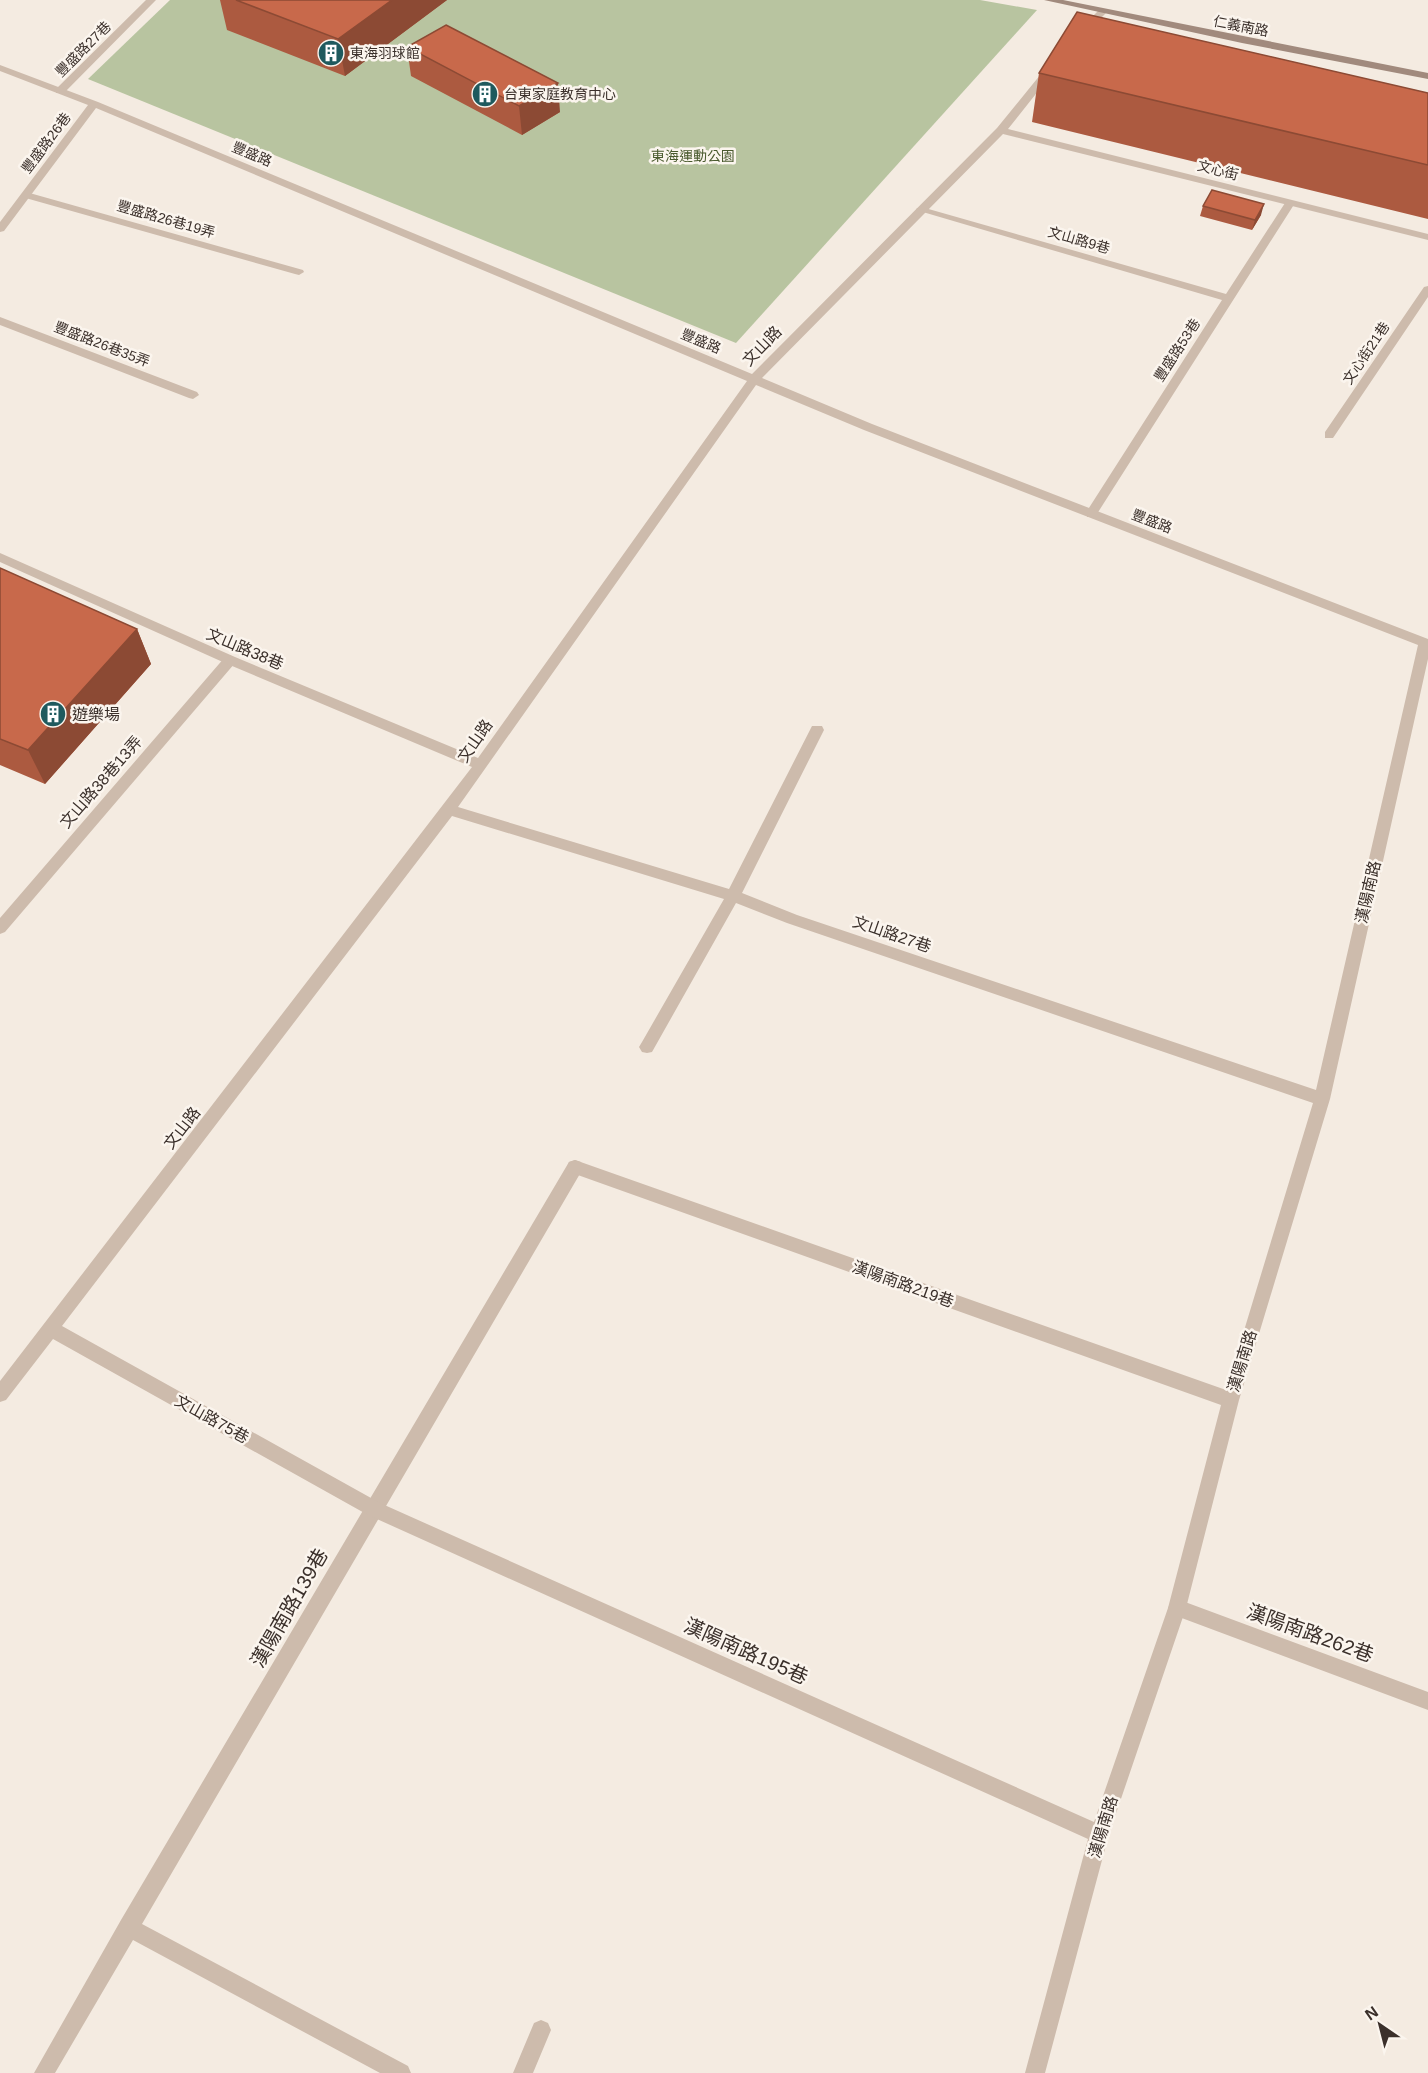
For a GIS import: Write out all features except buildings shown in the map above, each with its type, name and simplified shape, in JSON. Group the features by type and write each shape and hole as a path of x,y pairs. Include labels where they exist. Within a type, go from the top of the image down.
{"street":[{"name":"豐盛路27巷","path":"60,92 151,0"},
{"name":"仁義南路","path":"1049,0 1428,76"},
{"path":"1088,40 1076,38 1103,11"},
{"name":"文山路","path":"0,1394 449,810 754,379 1001,130 1053,66"},
{"name":"豐盛路","path":"0,68 94,104 867,427 1427,642"},
{"name":"豐盛路26巷","path":"0,229 94,104"},
{"name":"文心街","path":"1001,130 1428,237"},
{"name":"豐盛路26巷19弄","path":"26,195 298,272"},
{"name":"豐盛路53巷","path":"1091,514 1290,203"},
{"name":"文山路9巷","path":"921,210 1228,298"},
{"name":"文心街21巷","path":"1329,435 1428,289"},
{"name":"豐盛路26巷35弄","path":"0,321 193,395"},
{"name":"文山路38巷","path":"0,557 230,660 480,765"},
{"name":"漢陽南路","path":"1035,2073 1099,1834 1177,1608 1230,1400 1322,1099 1427,642"},
{"name":"文山路38巷13弄","path":"0,928 230,660"},
{"path":"647,1047 733,896 817,730"},
{"name":"文山路27巷","path":"449,810 733,896 804,923 1322,1099"},
{"name":"漢陽南路219巷","path":"575,1167 1230,1400"},
{"name":"漢陽南路139巷","path":"44,2073 575,1167"},
{"name":"文山路75巷","path":"51,1329 374,1509"},
{"name":"漢陽南路195巷","path":"374,1509 1099,1834"},
{"name":"漢陽南路262巷","path":"1177,1608 1428,1701"},
{"path":"128,1927 401,2073"},
{"path":"523,2073 541,2030"}],"green space":[{"name":"東海運動公園","path":"170,0 980,0 1037,10 736,343 88,79"}],"place":[{"name":"東海羽球館","path":"331,53"},
{"name":"台東家庭教育中心","path":"485,94"},
{"name":"遊樂場","path":"53,714"}]}
